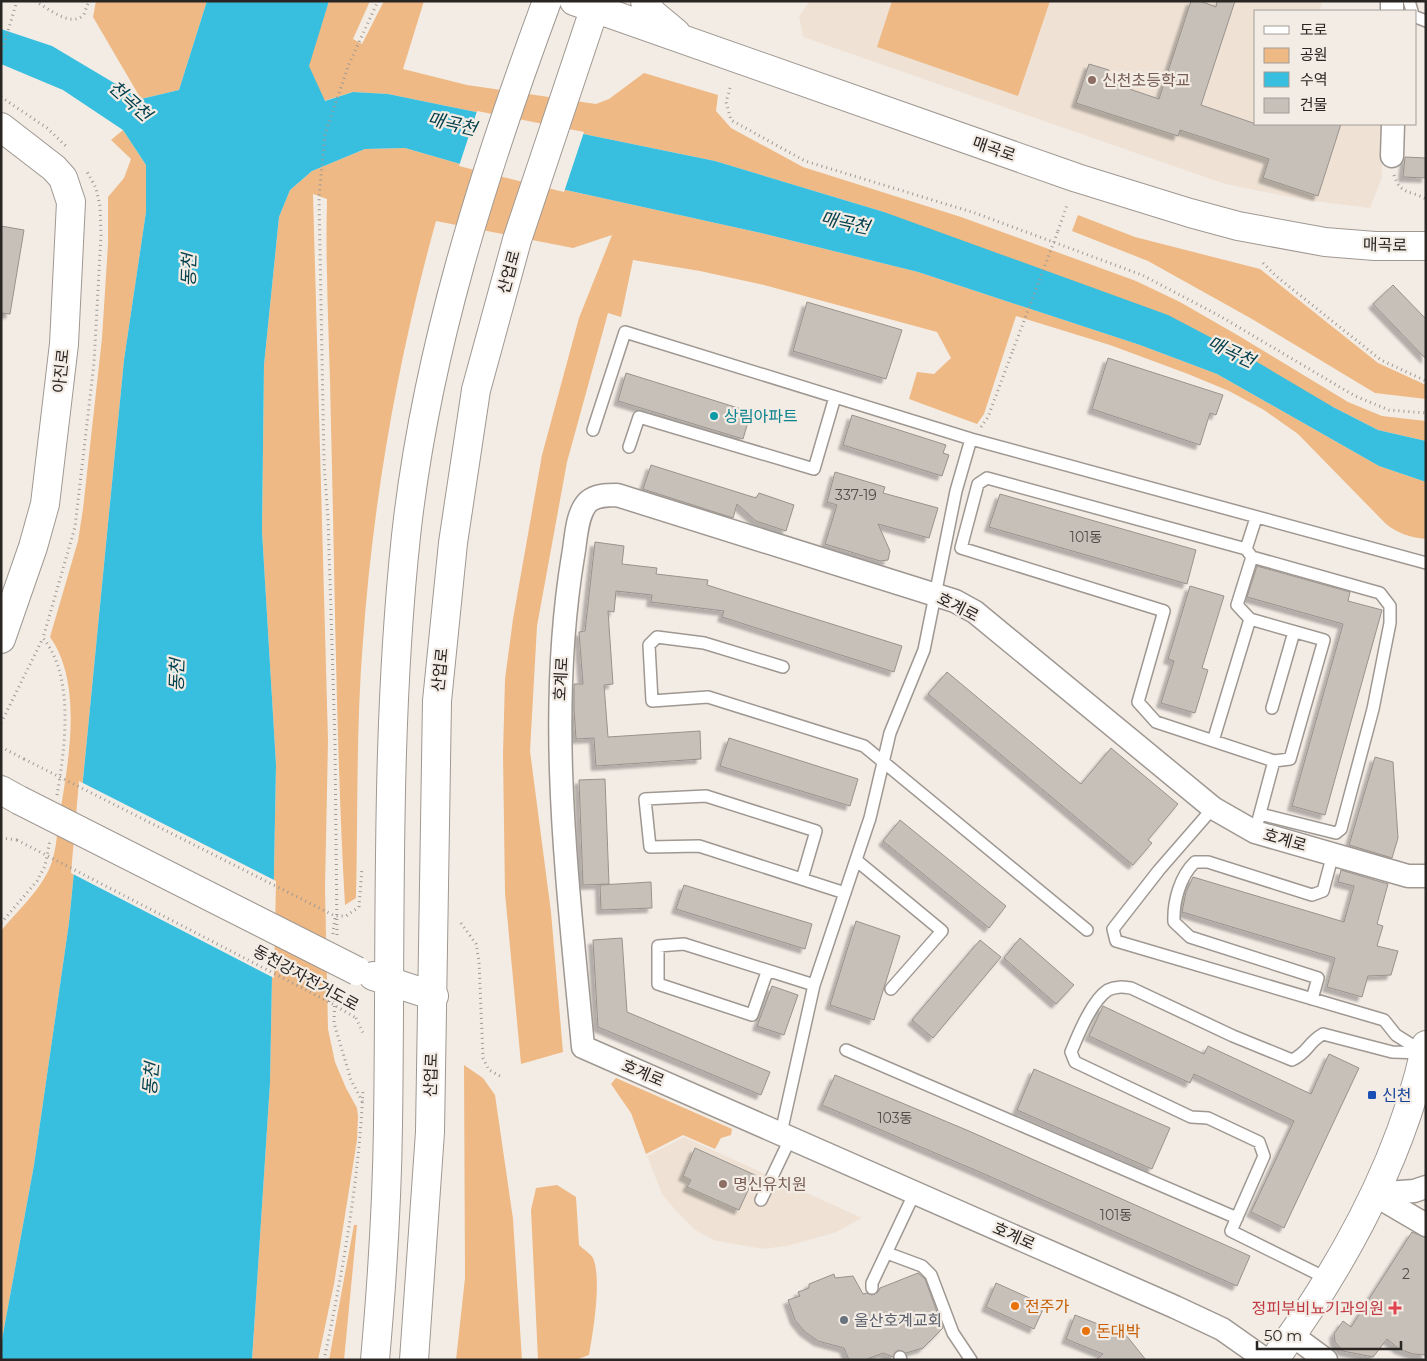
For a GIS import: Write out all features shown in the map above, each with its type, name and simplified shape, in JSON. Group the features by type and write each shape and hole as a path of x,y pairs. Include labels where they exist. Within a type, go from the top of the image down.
{"main road":[{"path":"375,1360 381,1295 388,1128 388,981 393,696 406,534 430,380 468,232 519,76 547,1"},
{"path":"645,1 652,13 683,39"},
{"name":"매곡로","path":"588,4 1077,178 1238,226 1325,242 1375,246 1426,246"},
{"name":"산업로","path":"414,1360 430,1132 434,996 432,890 437,701 453,544 476,390 518,240 566,90 588,4"},
{"name":"아진로","path":"1,127 54,168 63,178 71,202 64,344 45,504 36,539 1,638"},
{"path":"10,795 357,970 434,996"},
{"path":"1274,1360 1329,1279 1373,1194 1397,1140 1415,1091 1425,1049"}],"street":[{"path":"1392,156 1393,125"},
{"name":"호계로","path":"1266,1360 1222,1329 1206,1321 583,1047 567,865 558,733 561,659 568,592 579,520 587,503 601,496 616,495 955,601 974,612 1213,808 1258,823 1333,854 1408,876 1426,876"},
{"path":"1373,1194 1414,1191 1426,1187"},
{"path":"1373,1194 1426,1225"},
{"path":"1292,1335 1326,1360"}],"lane":[{"path":"593,430 625,332 971,439 1426,564"},
{"path":"629,447 638,417 814,469 835,397"},
{"path":"761,1200 786,1135 814,985 870,818 900,706 924,650 956,492 971,439"},
{"path":"1256,518 1249,553 1237,605 1250,618 1324,640 1290,759 1274,761 1156,722 1138,702 1164,611 961,548 978,484 987,478 1249,553 1380,593 1390,606 1390,623 1373,708 1341,829 1336,833 1258,823 1274,761"},
{"path":"1212,741 1250,618"},
{"path":"1272,708 1294,632"},
{"path":"784,667 704,643 657,637 649,645 652,701 708,697 864,746 1086,930"},
{"path":"802,879 816,831 706,796 645,799 650,847 699,846 845,893"},
{"path":"1213,808 1159,870 1113,929 1116,941 1384,1020 1396,1036 1425,1049"},
{"path":"1312,999 1318,978 1190,937 1174,922 1174,910 1185,871 1195,862 1208,862 1312,895 1323,891 1333,854"},
{"path":"856,860 942,930 891,989"},
{"path":"767,972 752,1015 658,984 658,946 684,944 767,972 814,985"},
{"path":"1329,1279 1231,1231 1264,1156 1259,1142 1208,1118 1191,1117 1075,1062 1071,1052 1076,1038 1096,1002 1107,991 1118,986 1131,988 1233,1036 1292,1060 1304,1054 1312,1041 1323,1034 1392,1052 1425,1049"},
{"path":"846,1050 1237,1218"},
{"path":"872,1288 872,1283 915,1192"},
{"path":"887,1252 922,1266 931,1275 953,1333 971,1360"}],"path":[{"path":"1,54 17,1"},
{"path":"35,1 67,19 75,20 84,14 89,1"},
{"path":"338,903 335,742 324,462 319,197 325,134 359,41 378,1"},
{"path":"730,88 726,102 731,120 806,161 975,213 1142,275 1218,315 1355,396 1389,410 1426,413"},
{"path":"1392,156 1397,184 1403,190 1426,199"},
{"path":"971,439 988,417 1068,205"},
{"path":"1263,263 1381,360 1426,381"},
{"path":"1,723 43,638"},
{"path":"1,746 335,916 346,916 360,907 362,868"},
{"name":"동천강자전거도로","path":"1,838 17,840 329,1002 356,1018 361,1025 365,1041"},
{"path":"1,923 45,866"},
{"path":"461,923 476,944 479,961 483,1058 489,1070 500,1076"},
{"path":"334,1023 350,1080 363,1103"},
{"path":"324,1360 342,1276 361,1138 363,1085"}],"shaded area":[{"name":"신천초등학교","path":"810,1 1322,1 1320,10 1254,10 1254,125 1382,125 1382,177 1370,208 1305,200 1225,184 803,37 799,16"},
{"name":"명신유치원","path":"684,1137 862,1218 834,1233 787,1246 763,1249 716,1241 695,1230 662,1194 647,1156"}],"green space":[{"path":"96,1 207,1 179,90 141,99 93,17"},
{"path":"329,1 370,1 353,39 362,44 384,1 424,1 403,69 467,85 596,104 609,99 644,73 718,95 716,111 731,128 803,167 961,217 1136,281 1180,302 1348,402 1382,416 1426,421 1426,441 1378,430 1333,407 884,212 715,161 388,94 353,92 324,101 308,66"},
{"path":"892,1 1050,1 1018,96 877,47"},
{"path":"123,130 146,165 146,212 124,360 69,923 34,1165 1,1345 1,931 46,876 54,856 56,843 71,725 67,678 61,656 50,637 78,541 83,509 102,338 108,244 108,197 124,178 131,159 111,140"},
{"path":"405,148 502,176 761,233 918,272 1140,345 1217,374 1379,466 1426,482 1426,539 1405,534 1386,524 1298,434 1264,410 1229,391 1110,345 1016,316 984,414 977,424 909,399 917,372 934,374 951,358 937,332 764,285 700,271 633,260 621,317 608,313 567,462 537,626 530,751 551,912 563,1052 521,1064 505,893 503,754 505,679 513,619 542,455 579,318 612,235 573,248 436,221 410,325 380,482 367,588 359,705 356,898 345,905 336,666 327,284 327,199 313,194 328,741 325,888 328,1029 335,1062 357,1108 357,1140 334,1284 318,1360 252,1360 270,1083 276,765 262,531 264,365 279,217 290,190 312,171 365,149"},
{"path":"1078,215 1135,237 1260,269 1378,363 1426,385 1426,399 1375,393 1252,319 1148,261 1072,231"},
{"path":"464,1065 483,1078 495,1095 513,1219 522,1360 456,1360 465,1278"},
{"path":"616,1078 732,1129 731,1135 721,1138 715,1149 683,1135 646,1154 631,1113 611,1084"},
{"path":"557,1185 576,1197 579,1245 592,1256 596,1267 597,1292 594,1320 589,1355 575,1360 538,1360 531,1210 536,1188"},
{"path":"354,1225 357,1225 344,1360 329,1360"}],"water":[{"path":"207,1 329,1 309,66 325,101 353,92 388,94 715,161 884,212 1168,315 1252,359 1333,407 1378,430 1426,441 1426,482 1379,466 1217,374 1140,345 918,272 761,233 502,176 405,148 365,149 312,171 290,190 279,217 264,365 262,531 276,765 270,1083 252,1360 1,1360 1,1345 34,1165 69,923 124,360 146,212 146,165 123,130 63,90 1,64 1,29 52,46 141,99 179,90"}],"pier":[{"path":"477,111 584,132 564,192 459,166"},
{"path":"79,781 276,881 274,978 71,873"}],"building":[{"path":"1191,1 1200,1 1216,7 1217,1 1235,1 1201,105 1254,123 1254,125 1341,125 1318,196 1263,178 1269,159 1180,130 1178,136 1076,103 1089,64 1109,70 1106,81 1159,99"},
{"path":"1405,157 1426,158 1426,178 1403,177"},
{"path":"1,226 24,230 10,314 1,313"},
{"path":"1393,285 1426,319 1426,359 1373,304"},
{"path":"807,302 902,330 886,379 793,351"},
{"path":"1108,358 1223,395 1216,415 1210,413 1200,445 1092,409"},
{"name":"상림아파트","path":"626,373 751,412 743,439 618,401"},
{"path":"852,415 946,445 943,453 949,455 942,476 843,445"},
{"path":"651,465 756,498 759,493 794,505 786,531 756,521 737,504 733,518 643,489"},
{"path":"835,472 885,487 883,493 938,508 929,538 878,524 890,551 888,560 880,561 825,544 837,505 827,502"},
{"path":"1000,494 1196,550 1187,584 989,527"},
{"path":"595,542 624,546 622,564 657,568 656,574 708,580 707,585 902,646 894,672 722,617 724,611 651,602 652,595 616,591 614,612 608,611 613,684 604,685 608,737 700,731 701,759 596,766 594,738 576,739 574,709 574,684 583,684 579,632 585,631"},
{"path":"1257,566 1350,592 1348,601 1382,610 1325,815 1292,806 1343,624 1247,597"},
{"path":"1190,586 1224,596 1202,668 1208,670 1195,713 1161,703 1174,661 1168,659"},
{"path":"947,672 1081,784 1111,748 1178,804 1148,840 1152,843 1133,865 928,694"},
{"path":"729,738 858,779 850,806 720,766"},
{"path":"1375,757 1393,762 1398,838 1392,858 1349,845"},
{"path":"605,779 609,884 583,885 579,780"},
{"path":"900,820 1006,906 989,928 883,841"},
{"path":"1341,870 1388,884 1377,924 1383,926 1377,946 1398,951 1391,975 1368,976 1362,997 1327,987 1335,958 1182,912 1186,892 1193,877 1344,922 1354,886 1338,882"},
{"path":"651,882 652,908 601,910 600,885"},
{"path":"684,885 812,924 805,949 676,909"},
{"path":"856,921 900,936 874,1020 830,1005"},
{"path":"622,938 627,1012 770,1072 761,1095 598,1027 593,940"},
{"path":"1020,938 1074,985 1056,1004 1004,958"},
{"path":"980,940 1001,957 933,1038 912,1020"},
{"path":"772,986 798,995 784,1035 757,1026"},
{"path":"1103,1006 1204,1054 1208,1046 1311,1094 1329,1054 1359,1068 1284,1228 1251,1212 1294,1121 1194,1074 1190,1083 1089,1036"},
{"path":"1034,1069 1170,1128 1152,1169 1017,1110"},
{"path":"835,1075 969,1131 1250,1256 1237,1286 982,1173 822,1105"},
{"path":"695,1148 755,1175 739,1210 687,1187 691,1180 683,1176"},
{"path":"1412,1232 1426,1238 1426,1355 1413,1354 1399,1349 1387,1339 1373,1357 1343,1351 1335,1342 1334,1334 1343,1321 1351,1327"},
{"path":"918,1273 925,1279 943,1328 923,1348 906,1353 898,1350 893,1357 883,1353 865,1360 849,1360 844,1348 818,1341 804,1331 795,1320 788,1300 800,1296 798,1292 809,1288 809,1284 834,1274 835,1278 853,1276 863,1294 872,1295 878,1292 880,1288"},
{"path":"996,1283 1045,1305 1034,1329 986,1307"},
{"path":"1075,1315 1126,1335 1146,1360 1096,1360 1103,1354 1066,1339"}],"place":[{"name":"신천초등학교","path":"1092,80"},
{"name":"상림아파트","path":"714,416"},
{"name":"신천","path":"1372,1095"},
{"name":"명신유치원","path":"723,1184"},
{"name":"전주가","path":"1015,1306"},
{"name":"정피부비뇨기과의원","path":"1395,1308"},
{"name":"울산호계교회","path":"844,1320"},
{"name":"돈대박","path":"1086,1331"}],"water label":[{"name":"천곡천","path":"130,101"},
{"name":"매곡천","path":"452,124"},
{"name":"매곡천","path":"845,223"},
{"name":"동천","path":"189,270"},
{"name":"매곡천","path":"1231,352"},
{"name":"동천","path":"177,675"},
{"name":"동천","path":"151,1079"}]}
